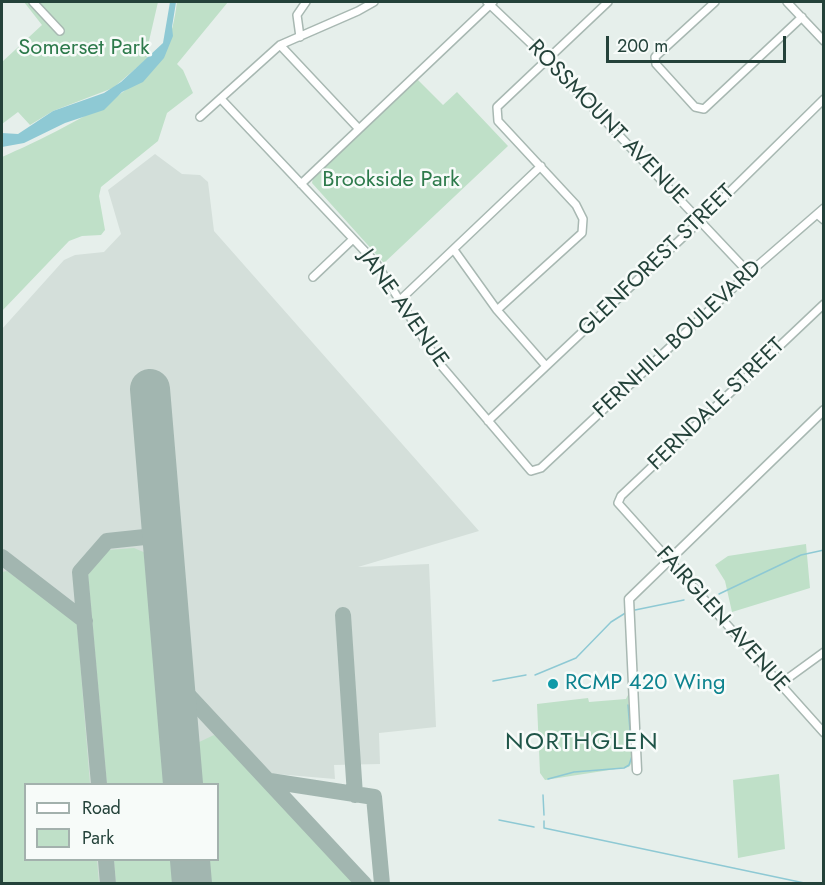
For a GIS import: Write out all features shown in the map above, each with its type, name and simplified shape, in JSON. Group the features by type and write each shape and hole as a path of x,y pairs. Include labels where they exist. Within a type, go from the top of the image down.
{"street":[{"path":"33,2 60,31"},
{"path":"300,37 297,15 306,2"},
{"path":"200,117 280,45 374,2"},
{"path":"497,310 582,233 583,219 576,205 498,121 497,107 608,2"},
{"path":"715,2 655,57 656,64 695,106 704,109 802,17"},
{"path":"786,2 824,41"},
{"path":"301,183 490,3"},
{"name":"ROSSMOUNT AVENUE","path":"490,3 547,59 749,273"},
{"path":"280,45 359,129"},
{"name":"JANE AVENUE","path":"221,99 376,263 440,363 531,471"},
{"name":"GLENFOREST STREET","path":"488,421 700,221 824,99"},
{"path":"400,300 541,166"},
{"name":"FERNHILL BOULEVARD","path":"531,471 541,468 749,273 824,208"},
{"path":"817,214 824,220"},
{"path":"313,277 353,239"},
{"path":"454,250 497,310 546,366"},
{"name":"FERNDALE STREET","path":"620,508 618,503 621,496 824,303"},
{"path":"637,770 629,599 824,410"},
{"name":"FAIRGLEN AVENUE","path":"620,508 824,734"},
{"path":"780,684 824,652"}],"shaded area":[{"path":"155,154 182,174 200,175 208,182 214,231 479,531 358,567 429,564 436,727 379,733 380,764 334,765 335,779 276,774 272,783 375,883 2,884 2,329 64,260 75,255 104,252 121,234 108,190"}],"green space":[{"name":"Somerset Park","path":"24,2 158,2 146,54 148,58 113,88 53,111 30,125 18,112 2,124 2,62 42,25"},
{"path":"177,2 228,2 177,64 183,70 193,93 167,113 158,141 101,187 99,196 105,230 101,235 82,236 69,241 2,311 2,157 85,116 144,76 158,62 165,50"},
{"name":"Brookside Park","path":"417,79 443,105 457,92 508,146 384,263 312,183 313,178"},
{"path":"806,544 810,588 732,612 725,581 715,565 728,556"},
{"path":"134,548 148,554 168,783 107,783 88,575 108,550"},
{"path":"7,571 77,623 90,783 24,783 24,861 97,861 99,883 2,883 2,572"},
{"path":"628,695 633,761 629,767 545,780 540,773 537,704 588,698 589,702 626,699"},
{"path":"214,735 272,783 360,883 205,883 204,861 219,861 219,783 198,783 195,744"},
{"path":"779,774 785,849 738,858 733,780"},
{"path":"114,861 174,861 176,883 116,883"}],"water":[{"path":"170,2 176,2 173,36 164,58 143,82 122,92 104,110 65,123 24,143 2,147 2,133 18,134 53,111 104,93 121,82 163,43"}],"waterway":[{"path":"719,594 801,555 824,550"},
{"path":"635,610 684,600"},
{"path":"535,675 576,658 611,622 627,612"},
{"path":"493,681 526,675"},
{"path":"548,779 574,772 624,768 629,765 632,756 628,705"},
{"path":"543,795 544,815"},
{"path":"499,820 534,827"},
{"path":"544,821 544,828 809,884"}],"taxiway":[{"path":"99,783 80,572 107,541 145,537 164,542"},
{"path":"2,557 85,621"},
{"path":"343,615 355,795"},
{"path":"175,681 364,884"},
{"path":"270,781 374,797 382,884"},
{"path":"106,861 108,884"}],"runway":[{"path":"150,389 183,783"},
{"path":"190,861 192,884"}],"place":[{"name":"RCMP 420 Wing","path":"553,684"}],"district":[{"name":"NORTHGLEN","path":"582,743"}]}
